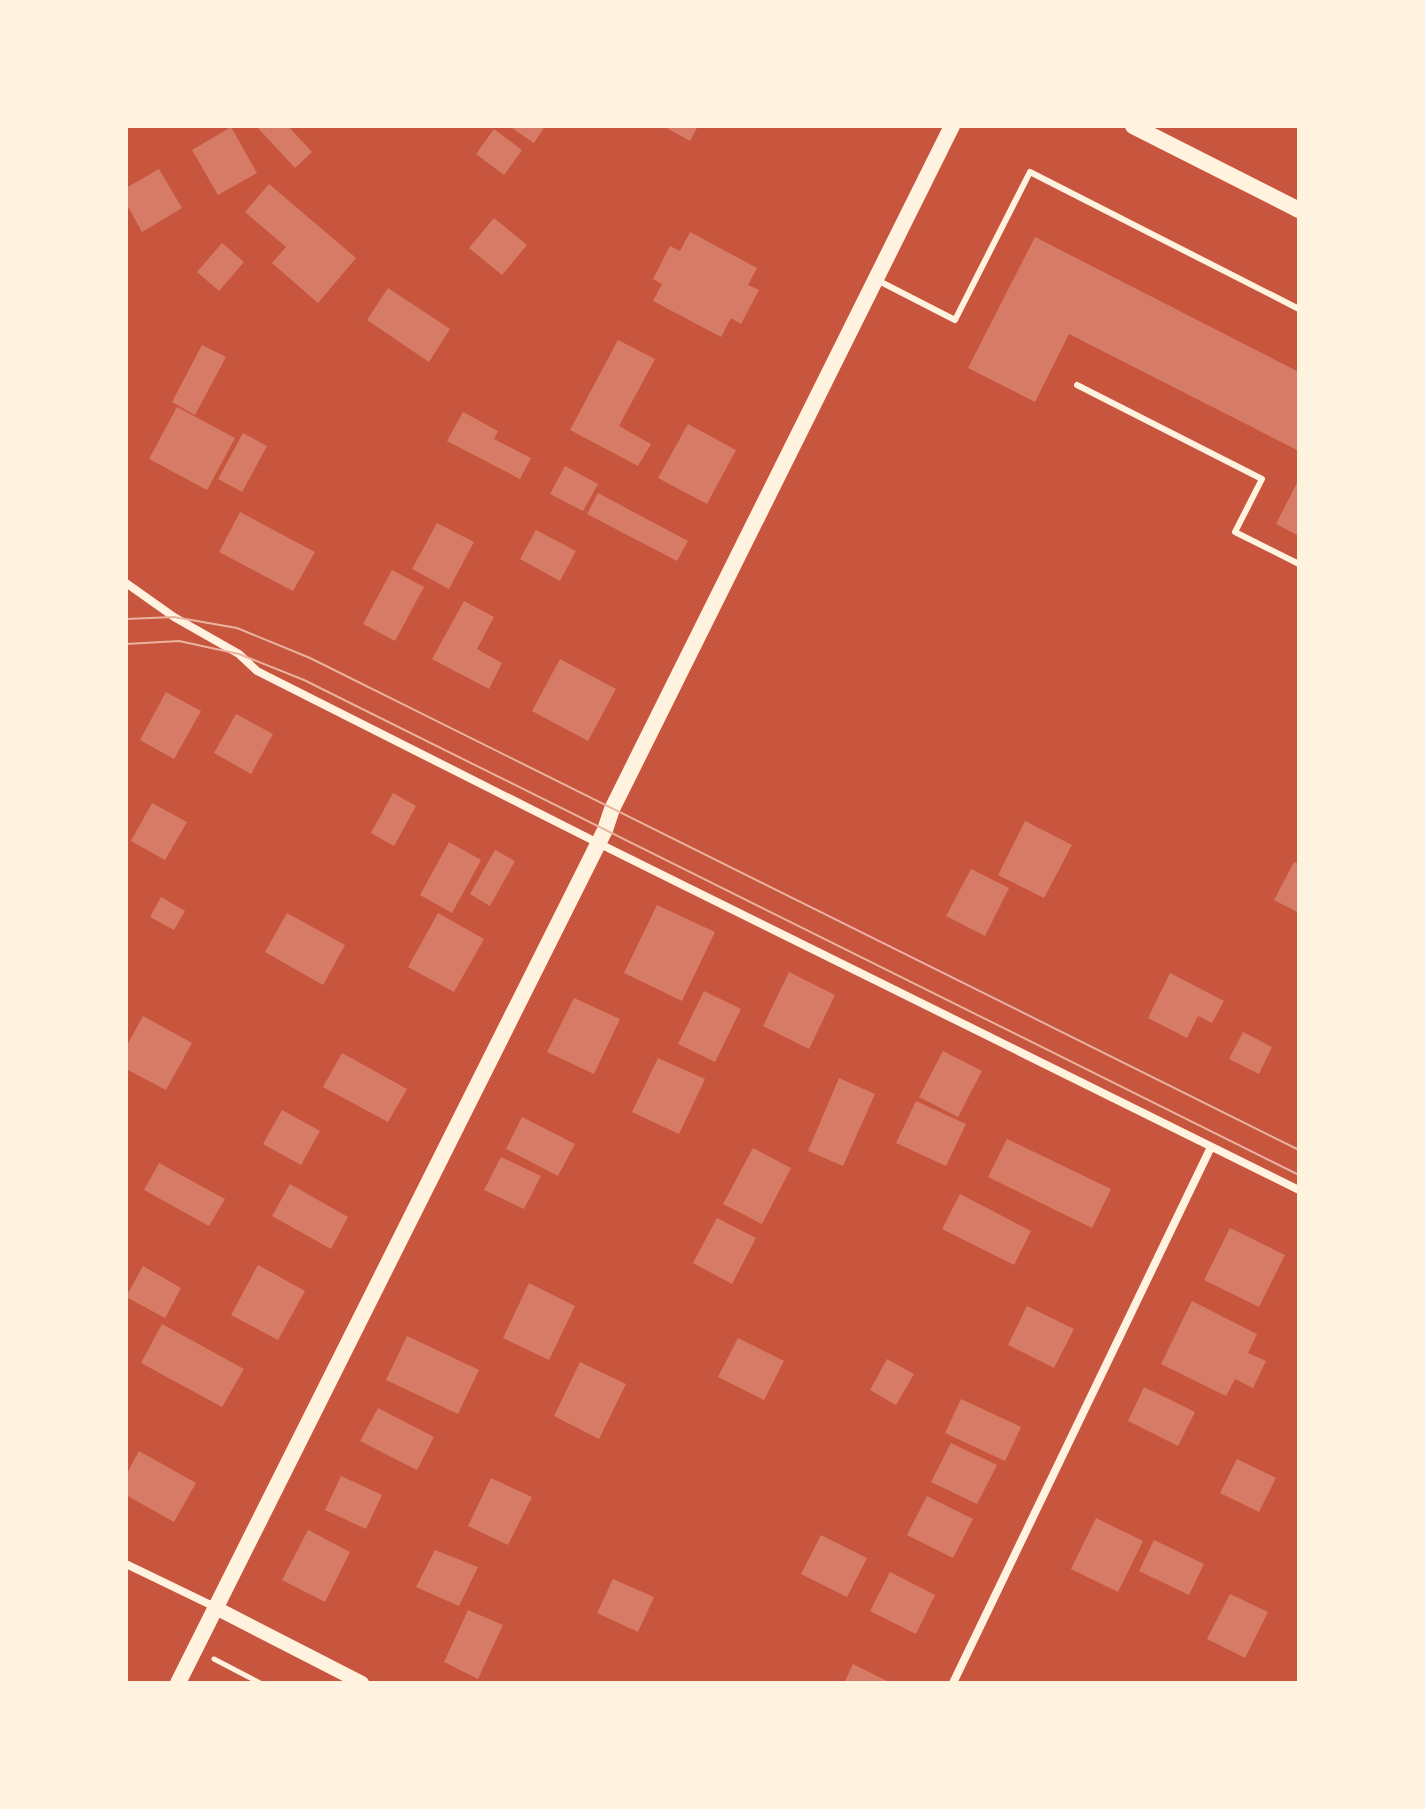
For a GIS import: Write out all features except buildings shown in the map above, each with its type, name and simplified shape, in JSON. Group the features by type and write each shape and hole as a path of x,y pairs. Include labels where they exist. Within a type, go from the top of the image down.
{"main road":[{"path":"178,1683 952,126"},
{"path":"1133,126 1299,210"}],"street":[{"path":"126,583 174,617 239,654 257,671 1299,1190"},
{"path":"953,1683 1211,1147"},
{"path":"126,1564 362,1683"}],"lane":[{"path":"877,280 955,320 1030,172 1299,309"},
{"path":"1077,385 1262,479 1235,532 1299,564"}],"path":[{"path":"195,1649 260,1683"}],"tram line":[{"path":"126,619 174,617 237,628 310,658 1299,1150"},
{"path":"126,644 179,641 239,654 304,680 1299,1175"}]}
